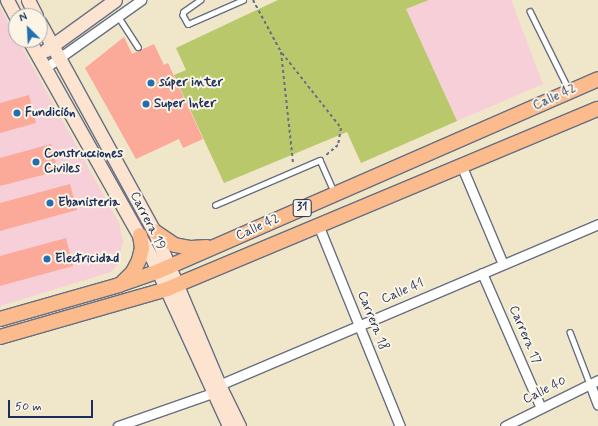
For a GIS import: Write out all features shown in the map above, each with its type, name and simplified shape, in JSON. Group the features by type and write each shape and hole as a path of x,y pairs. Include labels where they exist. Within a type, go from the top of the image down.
{"main road":[{"path":"37,56 115,0"},
{"name":"Carrera 19","path":"48,38 164,269 216,389 229,426"},
{"name":"Carrera 19","path":"33,48 147,233"},
{"name":"Calle 42","path":"0,319 119,285 164,269 598,80"},
{"name":"Calle 42","path":"0,337 172,287 462,168 598,109"},
{"path":"119,285 133,272 139,260 147,233 183,247 199,248 218,245"},
{"name":"Carrera 19","path":"216,389 240,426"}],"street":[{"path":"45,68 141,0"},
{"path":"462,168 504,264"},
{"name":"Calle 41","path":"118,426 216,389 359,325 598,224"},
{"name":"Carrera 18","path":"319,227 400,426"},
{"name":"Carrera 17","path":"482,273 541,408"},
{"path":"594,382 598,405"},
{"name":"Calle 40","path":"504,426 594,382"},
{"path":"144,417 148,426"}],"lane":[{"path":"118,0 122,14 138,47"},
{"path":"201,0 184,12 183,15 188,24 243,0"},
{"path":"530,11 570,92"},
{"path":"215,206 320,160 336,194"},
{"path":"570,332 594,382"}],"path":[{"path":"253,0 282,52 341,128 338,145 320,160"},
{"path":"282,52 294,172"}],"shaded area":[{"path":"429,0 511,0 543,84 457,121 406,9"},
{"path":"0,7 8,22 8,48 22,48 119,223 123,241 118,264 111,272 0,306"}],"green space":[{"path":"278,0 429,0 406,9 457,121 361,163 347,132 224,183 174,75 186,70 176,48"}],"building":[{"name":"Super Inter","path":"124,37 132,54 154,44 164,65 168,63 203,139 183,148 179,139 136,159 85,68"},
{"name":"Fundición","path":"29,95 36,123 0,133 0,103"},
{"name":"Construcciones Civiles","path":"51,144 58,171 0,186 0,158"},
{"name":"Ebanisteria","path":"70,184 77,210 0,231 0,203"},
{"name":"Electricidad","path":"66,238 73,266 0,286 0,256"}],"place":[{"name":"súper inter","path":"151,83"},
{"name":"Super Inter","path":"146,104"},
{"name":"Fundición","path":"17,113"},
{"name":"Construcciones Civiles","path":"36,162"},
{"name":"Ebanisteria","path":"50,203"},
{"name":"Electricidad","path":"47,259"}]}
